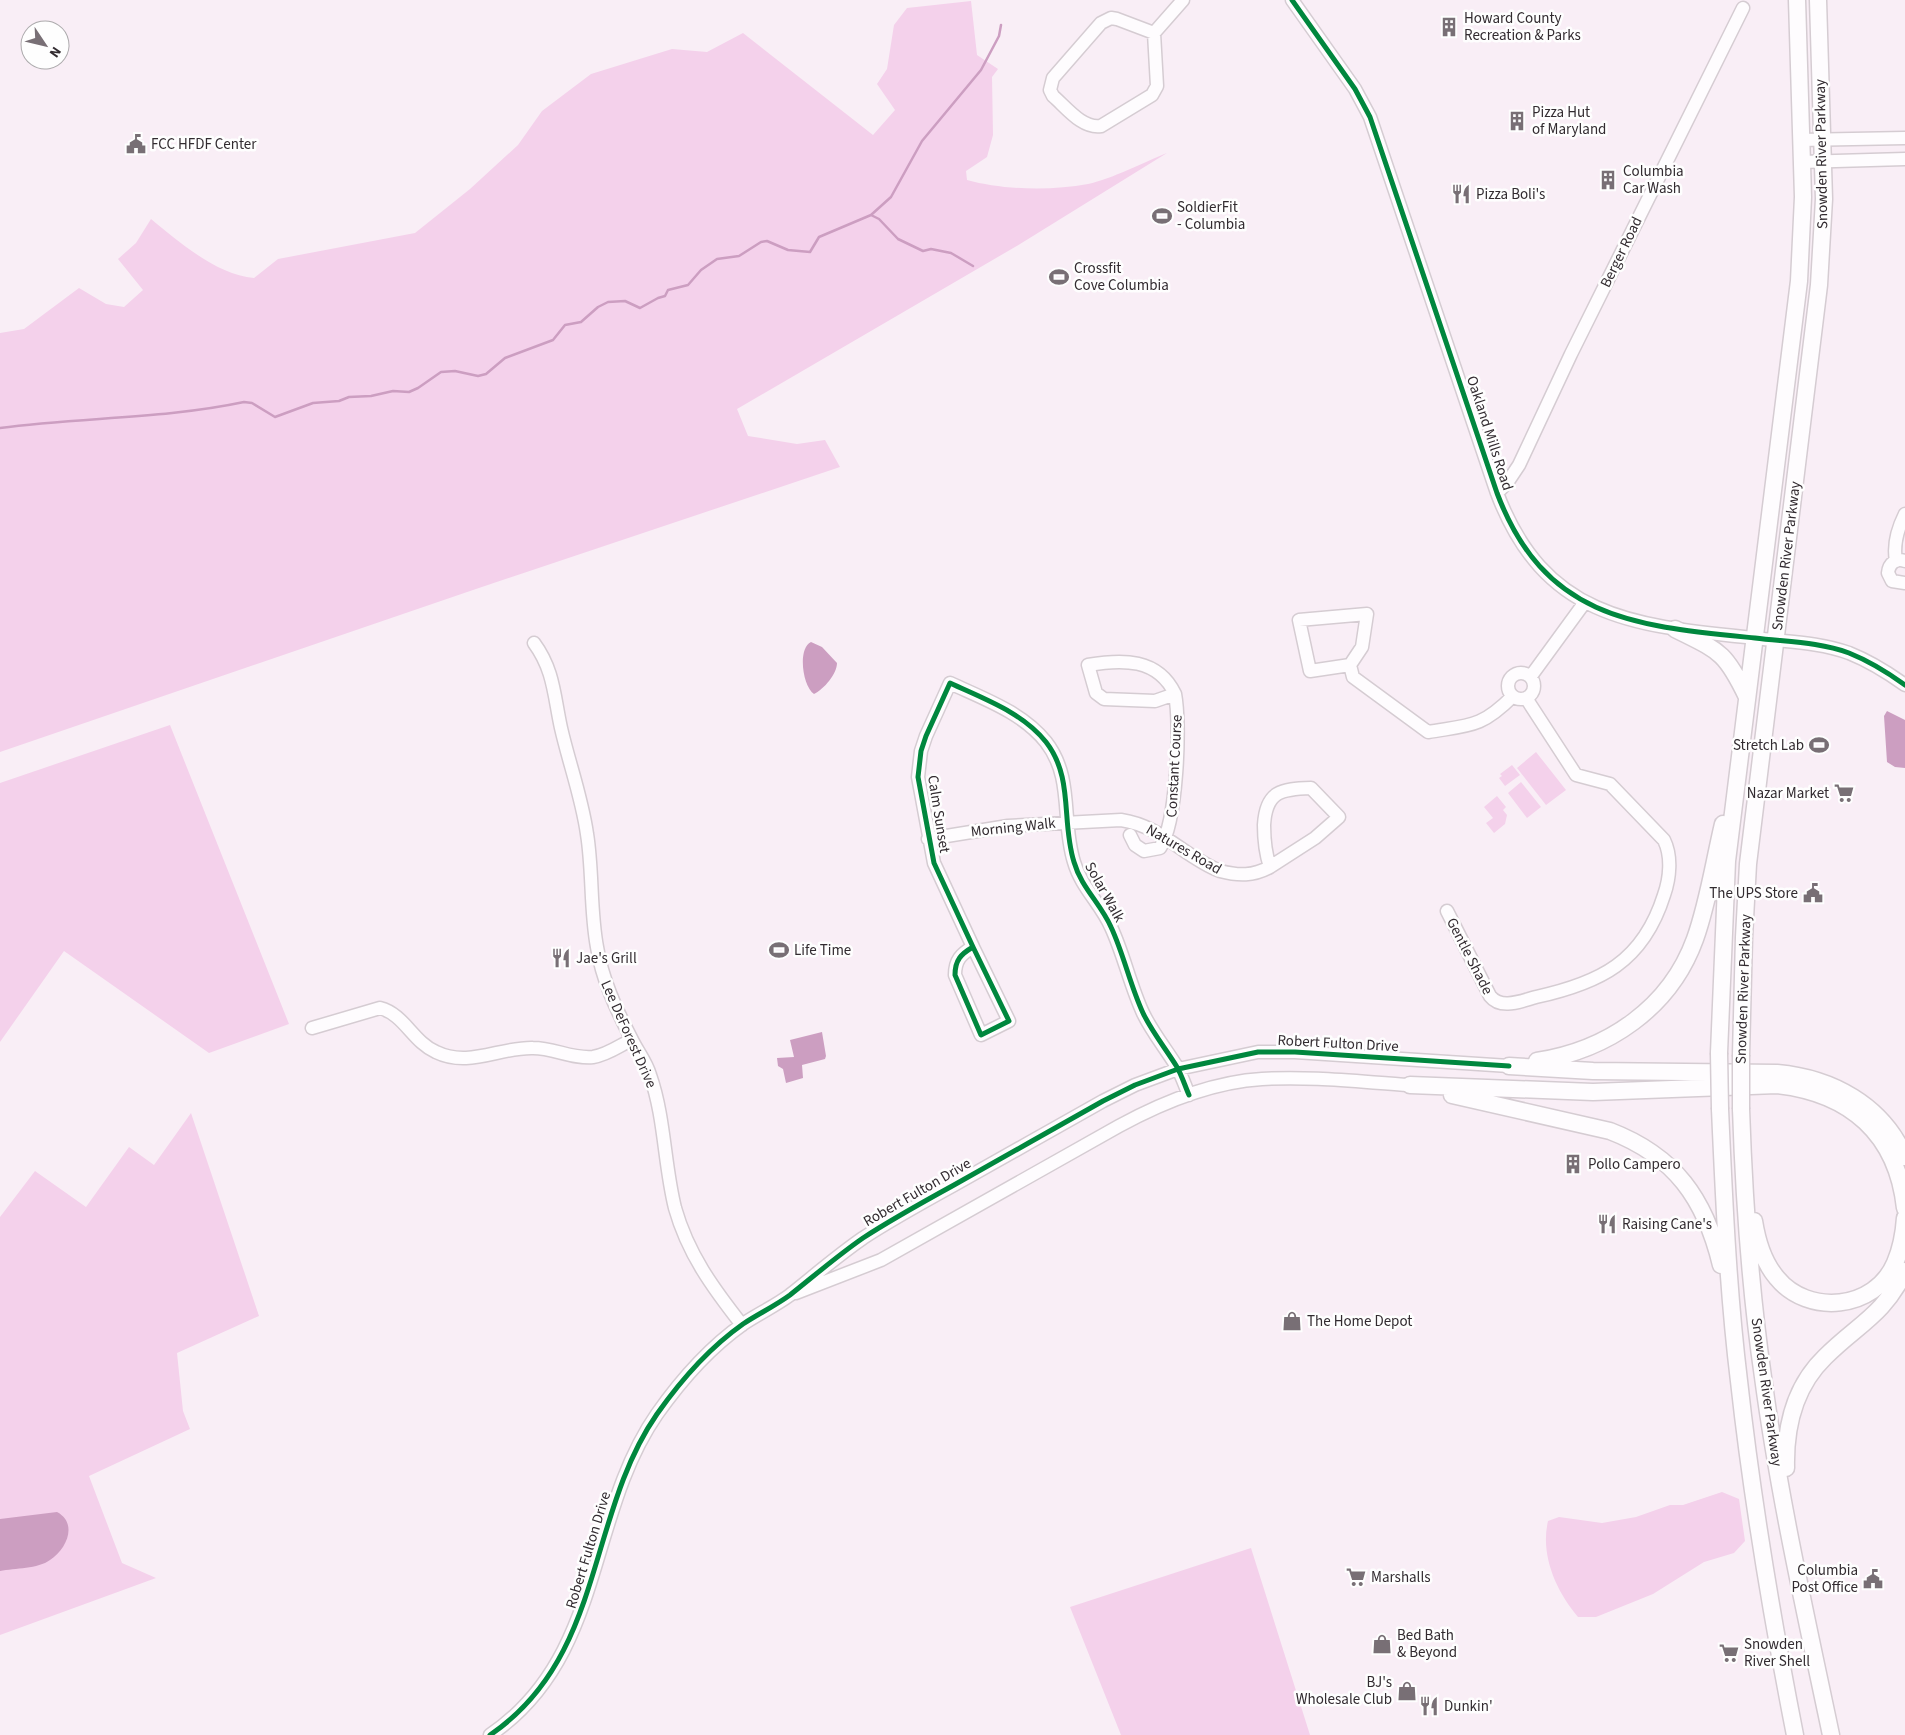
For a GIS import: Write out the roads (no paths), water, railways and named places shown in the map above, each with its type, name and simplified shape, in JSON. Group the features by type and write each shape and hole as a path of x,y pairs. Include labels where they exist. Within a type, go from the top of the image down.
{"main road":[{"name":"Snowden River Parkway","path":"1795,1735 1769,1590 1739,1380 1725,1221 1719,1053 1722,935 1737,771 1799,281 1803,197 1797,0"},
{"name":"Snowden River Parkway","path":"1818,0 1824,199 1819,284 1748,864 1744,937 1741,1109 1752,1289 1763,1378 1794,1555 1831,1735"},
{"path":"1675,629 1724,656 1747,697"},
{"path":"1509,1066 1553,1059 1602,1043 1647,1011 1671,983 1686,960 1696,938 1737,771"},
{"path":"1509,1066 1593,1071 1777,1074 1805,1077 1835,1087 1860,1100 1884,1123 1894,1136 1905,1157"},
{"path":"1410,1085 1593,1092 1767,1085 1819,1092 1842,1104 1874,1131 1892,1156 1901,1182 1905,1208"},
{"path":"1410,1085 1610,1131 1640,1145 1667,1164 1690,1189 1709,1222 1721,1267 1739,1380"},
{"path":"1743,1158 1754,1227 1769,1266 1788,1289 1809,1300 1843,1303 1856,1299 1876,1288 1895,1264 1901,1245 1905,1218"},
{"path":"1794,1555 1786,1448 1788,1423 1795,1403 1817,1366 1876,1314 1897,1287 1905,1271"}],"street":[{"path":"1154,33 1117,19 1111,18 1101,23 1053,78 1050,90 1053,96 1088,126 1101,126 1156,91 1154,33 1183,0"},
{"name":"Oakland Mills Road","path":"1292,0 1356,89 1370,117 1497,493 1508,523 1522,548 1556,583 1584,602 1627,620 1675,629 1808,643 1848,653 1868,662 1905,685"},
{"name":"Berger Road","path":"1497,493 1507,483 1519,465 1570,354 1743,8"},
{"path":"1800,140 1905,138"},
{"path":"1801,162 1905,159"},
{"path":"1905,514 1898,530 1894,553 1900,561 1889,568 1889,576 1896,583 1905,583"},
{"path":"1531,676 1521,672 1511,677 1508,688 1517,699 1526,698 1534,689 1531,676 1584,602"},
{"path":"1350,665 1310,671 1299,620 1367,614 1362,647 1350,665 1353,677 1428,732 1482,722 1498,711 1513,696"},
{"name":"Lee DeForest Drive","path":"534,643 545,658 551,673 561,728 587,832 593,880 596,945 600,965 613,1002 631,1040 645,1062 659,1106 675,1206 688,1246 705,1277 742,1324"},
{"name":"Constant Course","path":"1166,838 1173,811 1177,714 1175,694 1161,674 1140,663 1103,662 1088,666 1096,693 1104,699 1154,701 1175,694"},
{"name":"Solar Walk","path":"950,683 1012,713 1028,724 1053,752 1063,776 1067,798 1071,850 1078,872 1111,926 1136,998 1148,1024 1178,1069 1189,1095"},
{"name":"Calm Sunset","path":"950,683 921,751 918,777 928,839 934,863 1009,1021 981,1035 955,975 955,967 959,957 973,947"},
{"name":"Gentle Shade","path":"1447,911 1490,996 1499,1004 1561,992 1609,973 1638,947 1648,933 1662,901 1668,881 1669,861 1668,848 1664,840 1610,784 1576,775 1526,698"},
{"name":"Natures Road","path":"1068,821 1121,820 1136,823 1166,838 1220,872 1253,874 1270,867 1316,838 1339,817 1311,788 1285,791 1275,795 1268,802 1265,809 1264,846 1270,867"},
{"name":"Morning Walk","path":"928,839 990,828 1068,821"},
{"path":"1130,835 1135,846 1144,851 1160,848 1166,838"},
{"path":"312,1028 380,1008 398,1018 422,1044 434,1052 454,1058 466,1059 525,1048 546,1049 583,1058 596,1056 631,1040"},
{"name":"Robert Fulton Drive","path":"490,1735 508,1721 534,1693 571,1638 590,1587 622,1483 645,1432 675,1389 696,1365 742,1324 788,1296 837,1257 889,1222 1103,1101 1135,1085 1178,1069 1258,1052 1295,1052 1509,1066"},
{"name":"Robert Fulton Drive","path":"788,1296 881,1260 1133,1118 1189,1095 1218,1086 1260,1079 1293,1078 1410,1085"}],"waterway":[{"path":"0,428 184,412 244,402 252,403 275,417 313,403 339,401 349,397 371,396 393,391 409,392 441,372 455,371 478,376 486,374 505,358 553,340 565,325 581,322 598,307 608,302 625,301 640,308 665,296 668,290 688,285 701,270 717,259 739,256 761,242 767,241 788,250 810,252 819,237 871,215 891,197 922,141 981,70 999,36 1001,25"},
{"path":"871,215 879,219 898,239 923,251 931,249 951,253 973,266"}],"place":[{"name":"Howard County Recreation & Parks","path":"1449,27"},
{"name":"Pizza Hut of Maryland","path":"1517,121"},
{"name":"FCC HFDF Center","path":"136,144"},
{"name":"Columbia Car Wash","path":"1608,180"},
{"name":"Pizza Boli's","path":"1461,194"},
{"name":"SoldierFit - Columbia","path":"1162,216"},
{"name":"Crossfit Cove Columbia","path":"1059,277"},
{"name":"Stretch Lab","path":"1819,745"},
{"name":"Nazar Market","path":"1844,793"},
{"name":"The UPS Store","path":"1813,893"},
{"name":"Life Time","path":"779,950"},
{"name":"Jae's Grill","path":"561,958"},
{"name":"Pollo Campero","path":"1573,1164"},
{"name":"Raising Cane's","path":"1607,1224"},
{"name":"The Home Depot","path":"1292,1321"},
{"name":"Marshalls","path":"1356,1577"},
{"name":"Columbia Post Office","path":"1873,1579"},
{"name":"Bed Bath & Beyond","path":"1382,1644"},
{"name":"Snowden River Shell","path":"1729,1653"},
{"name":"BJ's Wholesale Club","path":"1407,1691"},
{"name":"Dunkin'","path":"1429,1706"}]}
